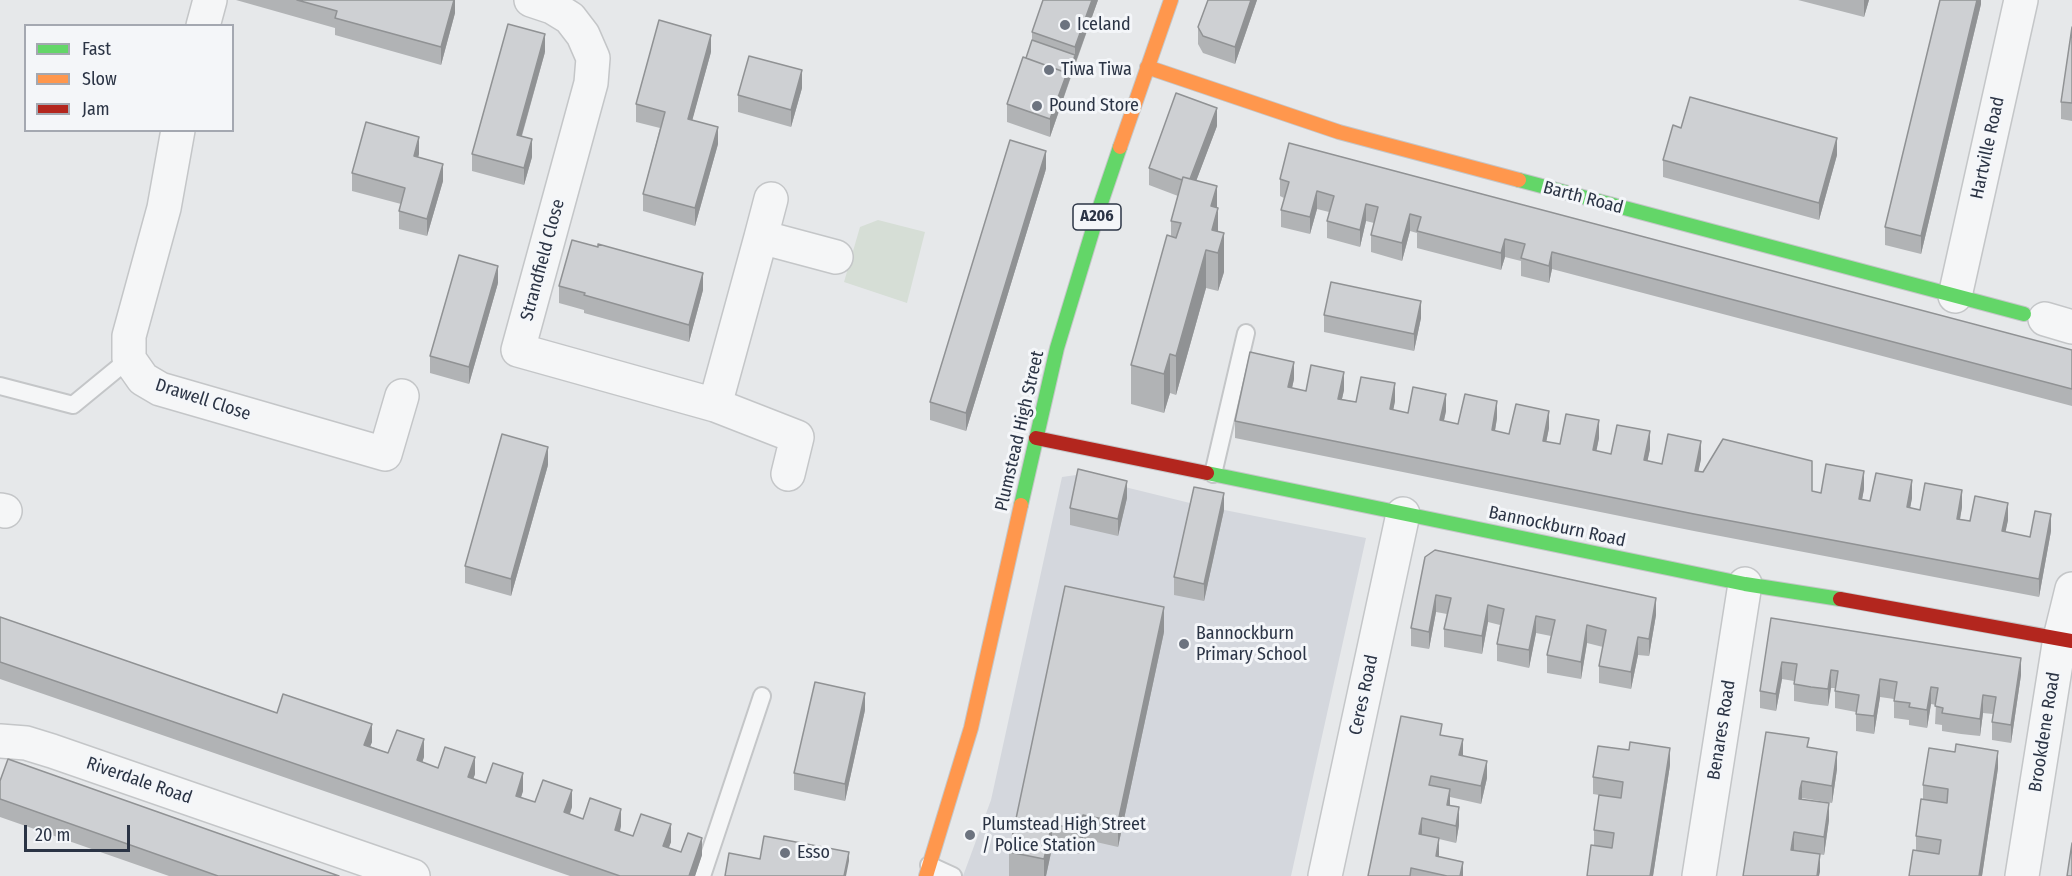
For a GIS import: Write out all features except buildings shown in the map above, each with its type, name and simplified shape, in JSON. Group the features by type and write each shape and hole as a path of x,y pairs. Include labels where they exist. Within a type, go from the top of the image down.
{"street":[{"path":"203,24 210,0"},
{"name":"Strandfield Close","path":"531,0 552,7 570,18 583,35 594,58 591,83 518,350 715,405 797,437 788,474"},
{"name":"Plumstead High Street","path":"927,871 970,728 1064,326 1100,206 1171,0"},
{"name":"Hartville Road","path":"1955,296 2021,0"},
{"name":"Barth Road","path":"1147,68 1339,132 2047,320"},
{"path":"129,359 129,336 164,208 178,132"},
{"path":"715,405 771,199"},
{"path":"761,237 836,257"},
{"name":"Drawell Close","path":"129,359 143,379 160,389 385,454 402,396"},
{"name":"Bannockburn Road","path":"1036,438 1744,584 2066,640"},
{"name":"Ceres Road","path":"1325,876 1403,514"},
{"name":"Benares Road","path":"1699,876 1744,584"},
{"name":"Brookdene Road","path":"2022,876 2066,640 2072,589"},
{"name":"Riverdale Road","path":"0,741 26,743 52,751 413,876"}],"lane":[{"path":"1213,474 1246,333"},
{"path":"0,386 73,405 129,359"},
{"path":"702,876 762,696"},
{"path":"927,871 953,876"}],"shaded area":[{"path":"878,220 925,232 907,303 844,282 860,227"},
{"name":"Bannockburn Primary School","path":"1076,475 1194,504 1366,538 1291,876 963,876 991,800 1062,477"}],"traffic: fast":[{"path":"1021,505 1057,348 1120,147"},
{"path":"1519,180 2024,314"},
{"path":"1207,473 1745,584 1840,599"}],"traffic: slow":[{"path":"1120,147 1171,0"},
{"path":"1147,67 1339,132 1519,180"},
{"path":"926,876 971,728 1021,505"}],"traffic: jam":[{"path":"1036,438 1207,473"},
{"path":"1840,599 2072,641"}],"place":[{"name":"Iceland","path":"1065,25"},
{"name":"Tiwa Tiwa","path":"1049,70"},
{"name":"Pound Store","path":"1037,106"},
{"name":"Bannockburn Primary School","path":"1184,644"},
{"name":"Plumstead High Street / Police Station","path":"970,835"},
{"name":"Esso","path":"785,853"}]}
